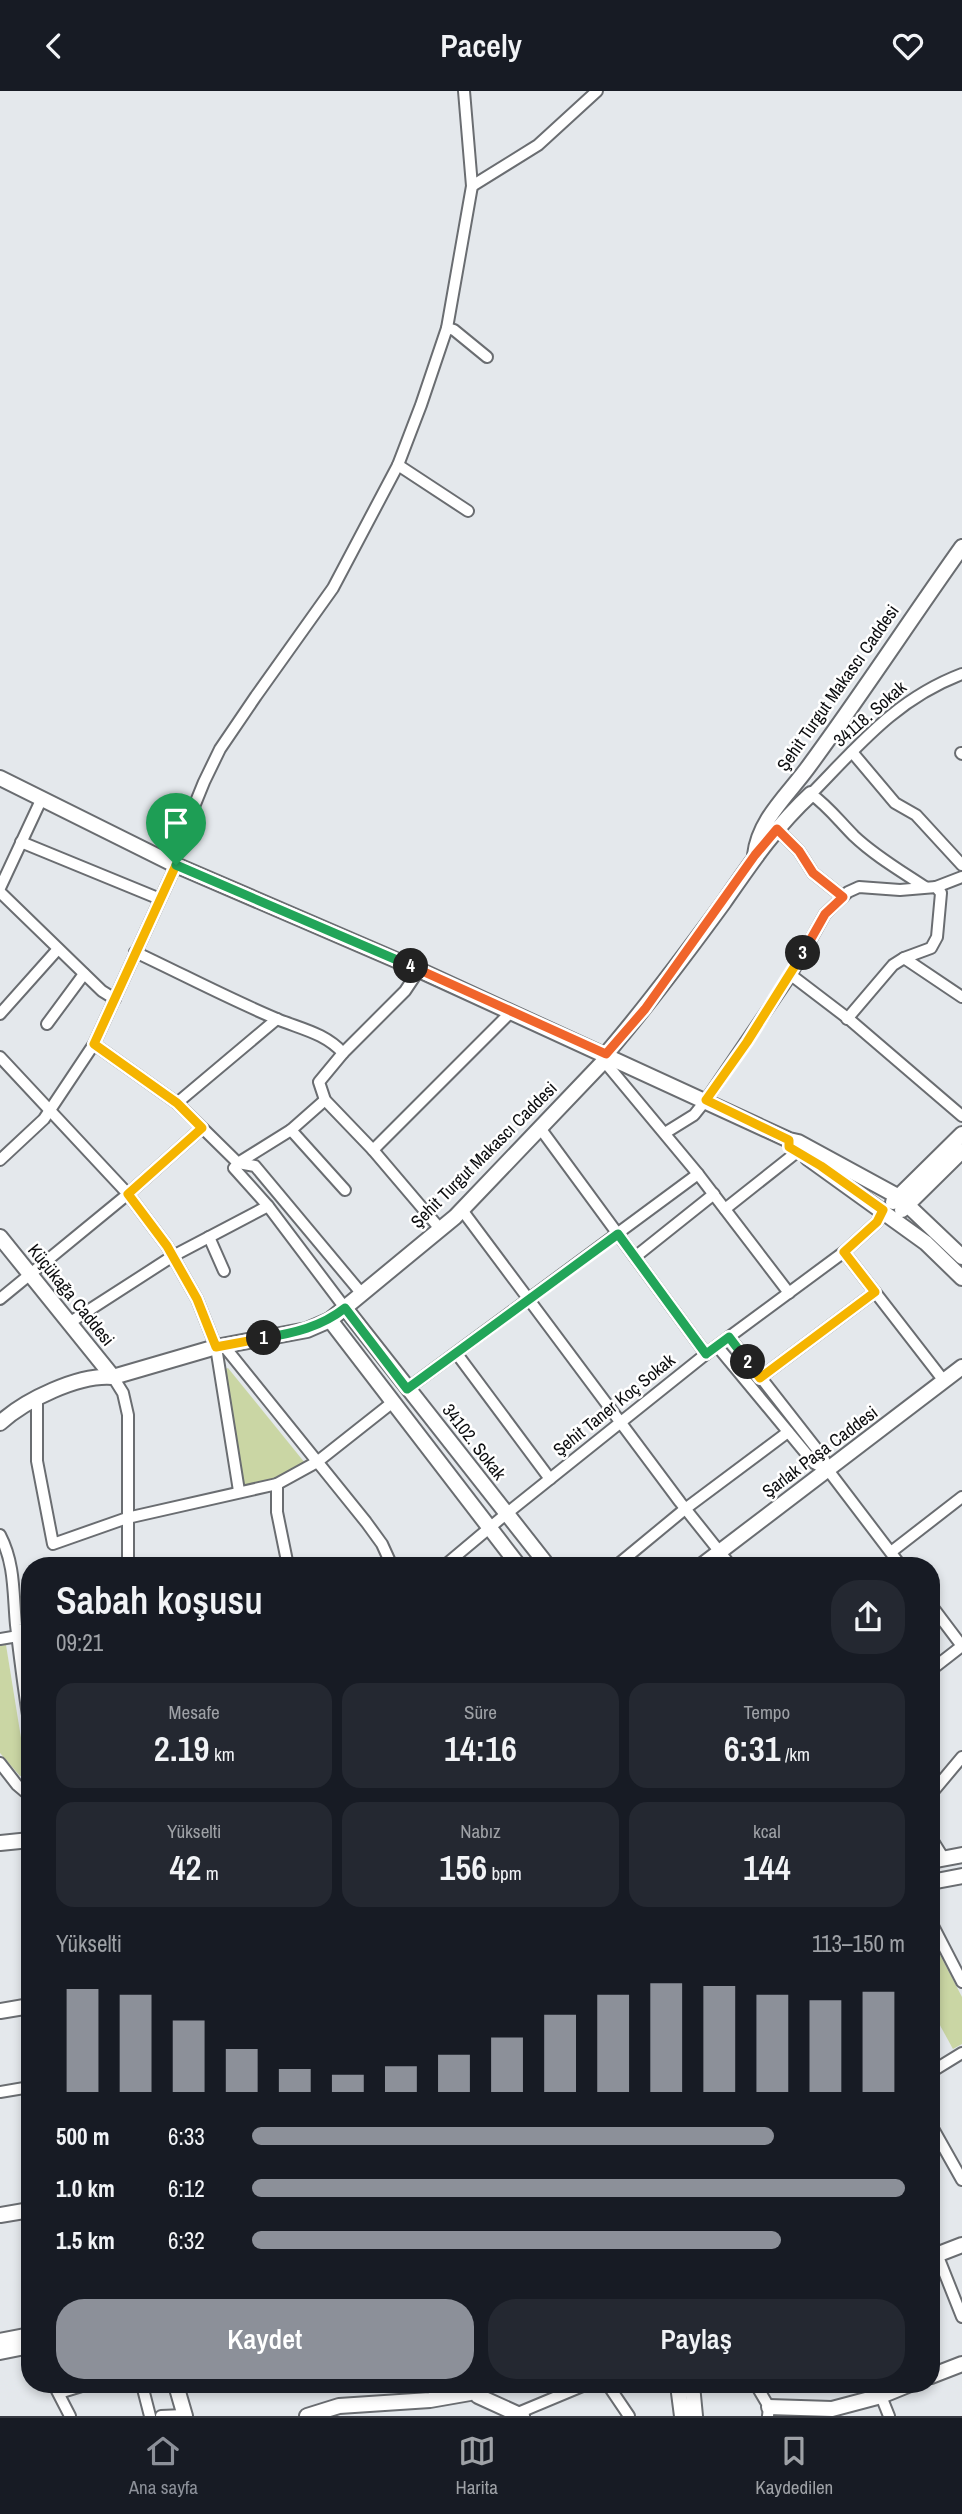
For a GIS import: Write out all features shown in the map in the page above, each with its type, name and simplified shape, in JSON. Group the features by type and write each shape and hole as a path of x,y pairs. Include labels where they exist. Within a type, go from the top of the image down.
{"street":[{"path":"0,1160 44,1119 94,1044 160,899 204,782 220,749 333,588 398,465 447,328 472,185 464,91"},
{"path":"472,185 538,145 597,91"},
{"path":"447,328 454,330 487,357"},
{"path":"398,465 468,511"},
{"name":"Şehit Turgut Makascı Caddesi","path":"755,855 757,837 770,815 809,766 962,547"},
{"name":"34118. Sokak","path":"811,794 852,752 912,698 962,674"},
{"path":"852,752 895,803 916,815 962,865"},
{"path":"0,778 174,864 419,970 605,1058 706,1100 793,1146 884,1217 926,1243 962,1278"},
{"path":"811,794 826,804 854,836 942,893 937,937 931,948 892,965 848,1019"},
{"name":"Şehit Turgut Makascı Caddesi","path":"0,1423 37,1399 84,1379 113,1377 220,1347 298,1332 330,1320 462,1210 605,1058 645,1009 755,855 811,794"},
{"path":"42,798 21,842 5,867 0,890 84,974 114,999"},
{"path":"777,829 799,851 813,873 843,897"},
{"path":"21,842 160,899"},
{"path":"665,1132 694,1115 706,1100 791,975 825,914 843,897 859,887 900,890 930,887 962,877"},
{"path":"0,1014 58,949"},
{"path":"135,952 277,1019 321,1035 334,1042 343,1053"},
{"path":"904,958 962,997"},
{"path":"419,970 400,997 343,1053 319,1082 325,1100 373,1150 441,1230"},
{"path":"47,1024 84,974"},
{"path":"791,975 848,1019 962,1116"},
{"path":"373,1150 511,1012"},
{"path":"177,1103 277,1019"},
{"path":"94,1044 177,1103 238,1163 255,1166 362,1294"},
{"path":"0,1057 128,1194 173,1256 220,1347 382,1543 388,1557"},
{"path":"605,1058 714,1193 789,1293"},
{"path":"325,1100 290,1130 234,1168 268,1206 345,1308"},
{"path":"0,1299 128,1194 202,1128"},
{"path":"540,1128 706,1354"},
{"path":"290,1130 345,1190"},
{"path":"903,1201 962,1134"},
{"path":"725,1209 798,1142 903,1201 962,1257"},
{"path":"884,1217 962,1151"},
{"path":"407,1389 698,1174"},
{"path":"635,1257 714,1193"},
{"path":"69,1323 173,1256 268,1206"},
{"path":"462,1210 685,1509 724,1557"},
{"name":"Şehit Taner Koç Sokak","path":"455,1557 706,1354 844,1252 884,1217"},
{"name":"Küçükağa Caddesi","path":"0,1237 113,1377"},
{"path":"209,1237 224,1271"},
{"path":"844,1252 944,1381"},
{"path":"760,1378 875,1292"},
{"name":"34102. Sokak","path":"345,1308 541,1557"},
{"path":"330,1320 512,1557"},
{"path":"729,1337 823,1457 828,1470 891,1557"},
{"path":"717,1346 814,1463 828,1470"},
{"path":"220,1347 239,1491"},
{"path":"457,1354 550,1479"},
{"name":"Şarlak Paşa Caddesi","path":"713,1557 962,1367"},
{"path":"113,1377 123,1393 128,1415 128,1557"},
{"path":"37,1399 37,1461 53,1544 127,1518 277,1484 317,1462 393,1402"},
{"path":"626,1557 788,1432"},
{"path":"277,1484 277,1512 286,1557"},
{"path":"898,1557 962,1497"},
{"path":"0,1535 13,1568 21,1659"},
{"path":"940,1617 962,1646 940,1663"},
{"path":"0,1639 21,1636"},
{"path":"940,1783 962,1757"},
{"path":"0,1763 21,1788"},
{"path":"0,1843 21,1841"},
{"path":"940,1860 962,1855"},
{"path":"940,1880 962,1876"},
{"path":"940,1938 962,1982"},
{"path":"0,2011 21,2007"},
{"path":"940,2066 962,2053"},
{"path":"0,2092 21,2088"},
{"path":"940,2141 962,2180"},
{"path":"0,2215 21,2212"},
{"path":"940,2254 962,2245"},
{"path":"940,2269 962,2317"},
{"path":"0,2341 21,2343"},
{"path":"0,2352 21,2346"},
{"path":"940,2373 962,2364"},
{"path":"58,2393 70,2416"},
{"path":"144,2393 150,2416"},
{"path":"179,2393 187,2416"},
{"path":"186,2393 187,2416"},
{"path":"307,2416 430,2400 462,2393"},
{"path":"480,2393 517,2415 567,2393"},
{"path":"613,2393 629,2416"},
{"path":"679,2393 682,2416"},
{"path":"693,2393 695,2416"},
{"path":"760,2393 768,2411 823,2410 889,2393"},
{"path":"881,2396 888,2416"},
{"path":"161,2416 187,2416"}],"green space":[{"path":"228,1368 305,1463 277,1480 243,1485 222,1370"},
{"path":"6,1645 21,1738 21,1776 0,1753 0,1646"},
{"path":"940,1955 962,1997 962,2044 953,2049 940,2025"}],"route":[{"path":"777,829 799,851 813,873 843,897 825,914 791,975 706,1100 789,1140 789,1147 883,1210 877,1222 844,1252 875,1292 760,1378 729,1337 706,1354 618,1234 407,1389 345,1308 330,1320 307,1330 216,1347 197,1299 167,1246 128,1194 202,1128 177,1103 94,1044 176,865 606,1054 645,1009 755,855 777,829"}]}
